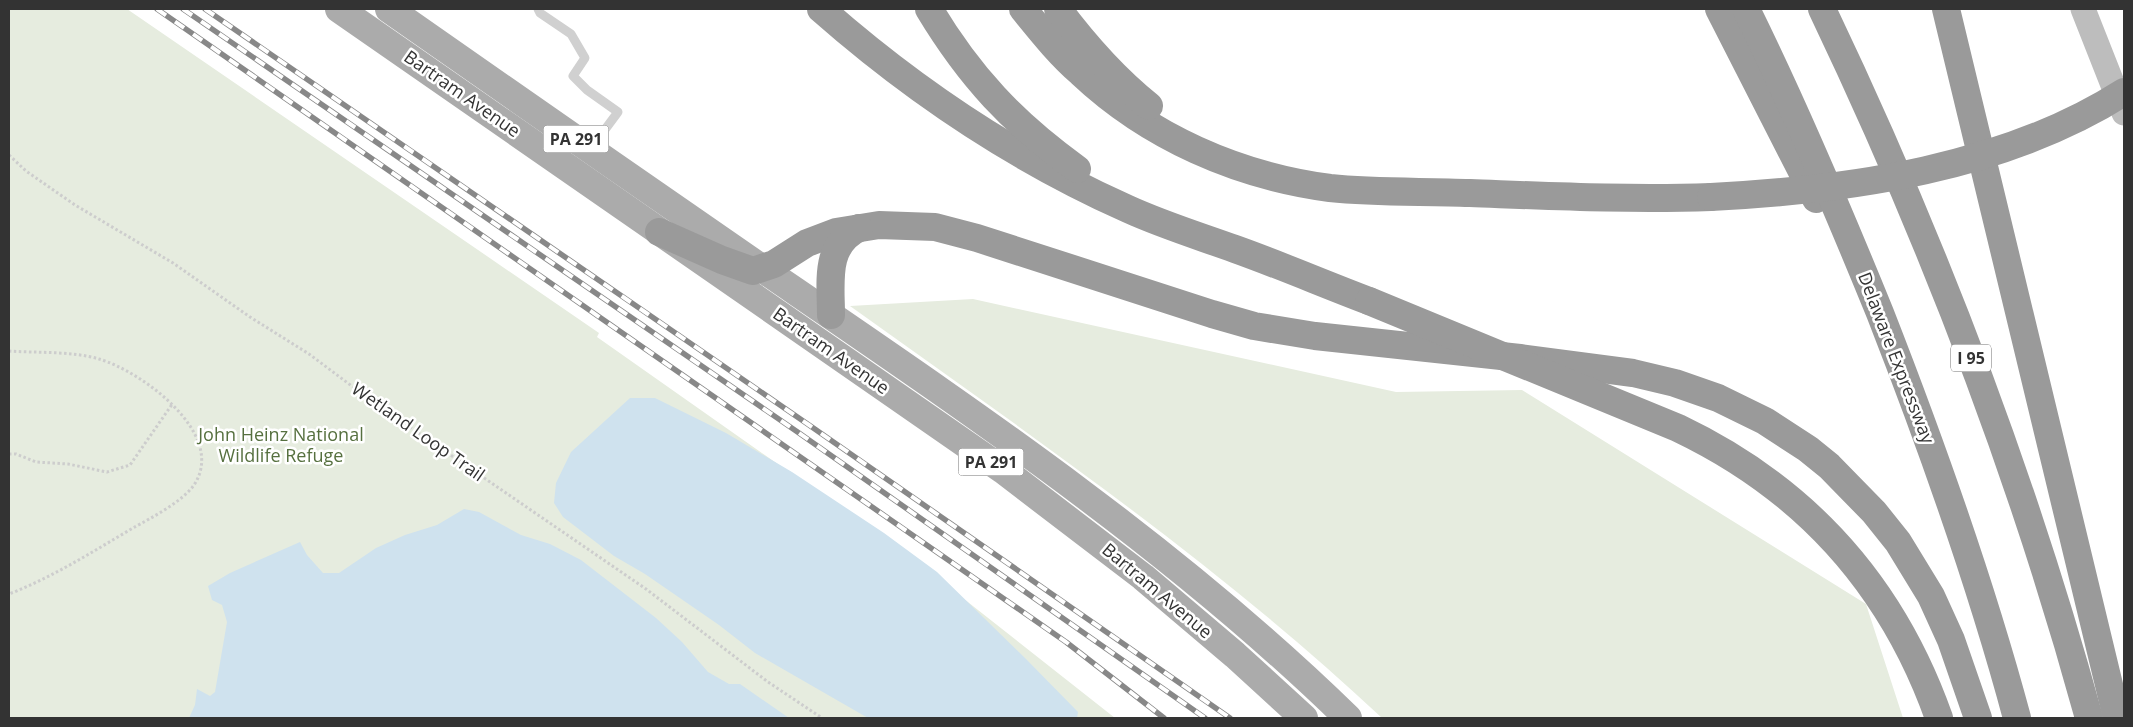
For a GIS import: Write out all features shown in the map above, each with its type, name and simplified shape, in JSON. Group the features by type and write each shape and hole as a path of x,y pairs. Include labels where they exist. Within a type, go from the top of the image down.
{"highway":[{"path":"821,9 930,96 1024,156 1127,209 1369,301 1678,428 1726,452 1768,480 1824,529 1866,579 1909,649 1938,718"},
{"path":"928,9 947,40 976,78 1009,114 1042,143 1100,184 1187,224 1234,249"},
{"path":"1023,9 1064,57 1099,90 1158,130 1211,156 1250,171 1308,184 1374,192 1630,199 1711,197 1822,188 1879,179 1940,166 2002,148 2085,115 2124,92"},
{"path":"1058,9 1090,49 1126,87 1168,119 1208,143 1258,162 1312,175 1457,193"},
{"path":"1719,9 1790,150 1888,334"},
{"name":"Delaware Expressway","path":"1746,9 1818,163 1888,334 1949,498 1986,612 2017,718"},
{"name":"I 95","path":"1822,9 1892,159 1958,320 2020,495 2090,718"},
{"path":"1946,9 2117,718"},
{"path":"659,232 749,270 763,269 784,259 807,243 836,232 893,225 921,225 961,233 1212,314 1275,330 1625,372 1655,377 1718,398 1765,421 1808,449 1835,471 1874,512 1906,554 1931,596 1951,640 1978,718"},
{"path":"831,314 832,272 836,247 848,232 858,228"}],"main road":[{"name":"Bartram Avenue","path":"339,9 582,160 763,269 1000,432 1114,516 1278,654 1348,718"},
{"name":"Bartram Avenue","path":"401,14 582,160 659,232 1051,506 1142,577 1235,655 1304,718"}],"street":[{"path":"2083,9 2124,113"}],"lane":[{"path":"538,9 540,13 571,34 585,58 574,76 587,90 618,112 582,160"}],"path":[{"name":"Wetland Loop Trail","path":"9,155 26,171 75,205 173,264 214,293 309,354 369,399 646,589 768,682 822,718"},
{"path":"9,351 98,358 120,367 173,403 182,413 203,455 200,473 194,486 162,511 70,566 9,594"},
{"path":"9,454 16,454 36,462 68,464 107,472 130,465 173,403"}],"green space":[{"name":"John Heinz National Wildlife Refuge","path":"9,9 127,9 599,333 597,337 917,562 1115,718 9,718"},
{"path":"973,299 1396,392 1522,390 1866,604 1903,718 1382,718 1320,661 1255,607 1123,503 850,306"}],"water":[{"path":"630,398 655,398 726,433 792,472 884,533 937,572 1078,712 1077,718 868,718 755,653 719,625 645,574 614,556 563,517 554,503 556,483 571,452"},
{"path":"464,509 479,512 521,535 550,544 581,560 656,618 682,642 708,672 729,684 740,684 789,718 189,718 195,705 197,689 210,696 215,692 227,622 222,605 212,600 208,586 230,573 300,542 307,555 323,573 339,573 376,548 405,535 437,525"}],"railway":[{"path":"157,9 1066,642 1164,718"},
{"path":"183,9 799,433 1205,718"},
{"path":"205,9 1230,718"}]}
